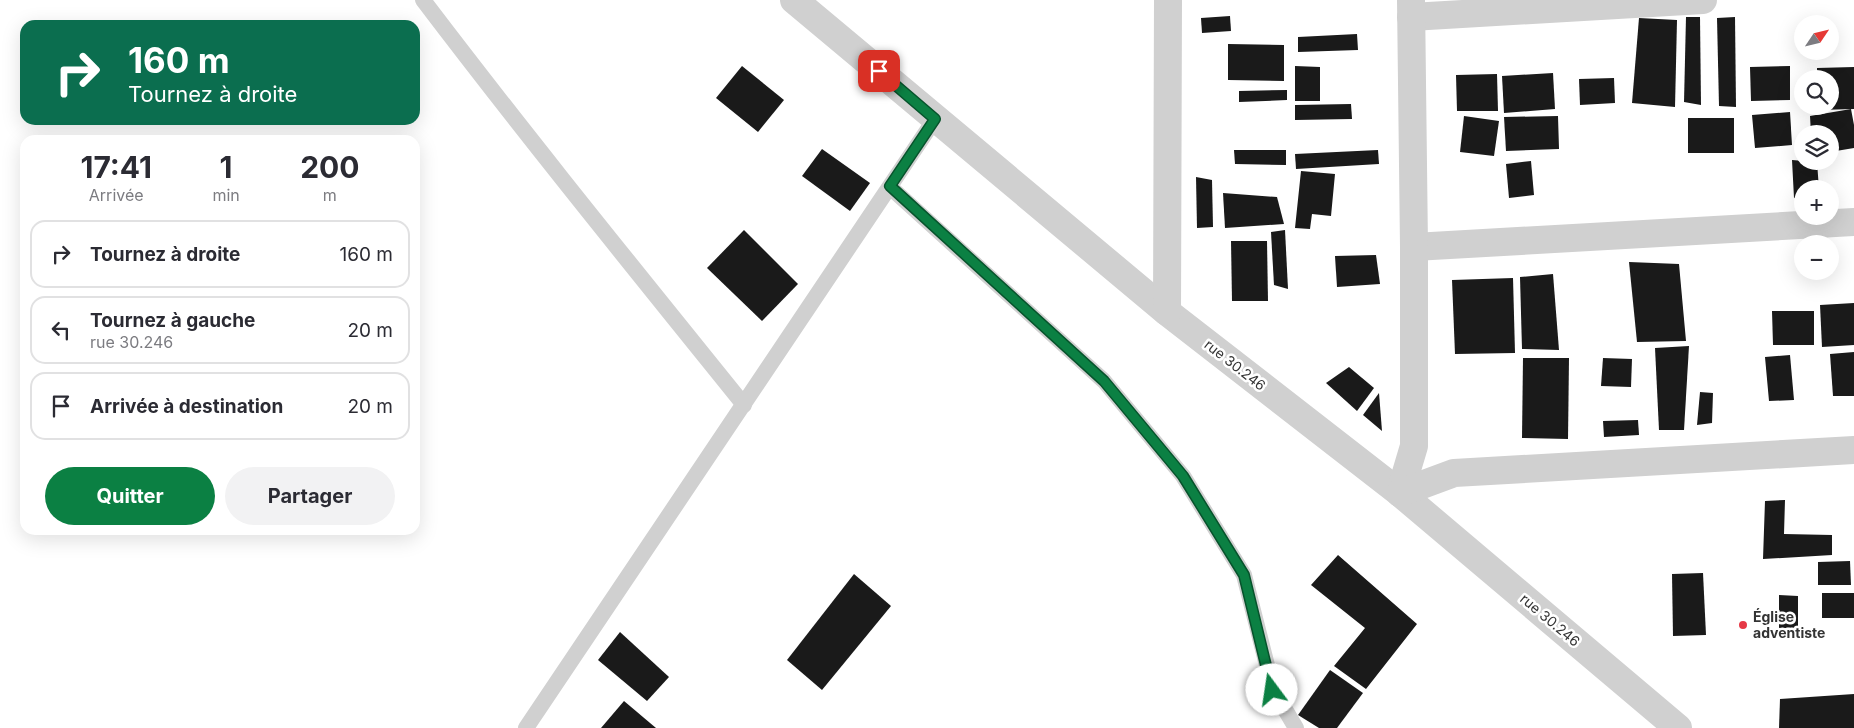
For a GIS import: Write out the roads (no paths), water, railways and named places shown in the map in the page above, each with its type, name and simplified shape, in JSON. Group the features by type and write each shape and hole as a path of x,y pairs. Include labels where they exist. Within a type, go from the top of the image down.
{"street":[{"name":"rue 30.246","path":"794,0 1167,312 1400,494 1678,728"},
{"path":"1167,312 1168,0"},
{"path":"1400,494 1414,446 1411,8 1703,0"},
{"path":"1414,247 1854,222"},
{"path":"1400,494 1454,473 1854,450"}],"lane":[{"path":"423,0 582,205 744,405"},
{"path":"526,728 935,119"},
{"path":"890,186 1104,381 1183,476 1244,575 1272,690 1296,728"}],"place":[{"name":"Église adventiste","path":"1743,625"}]}
